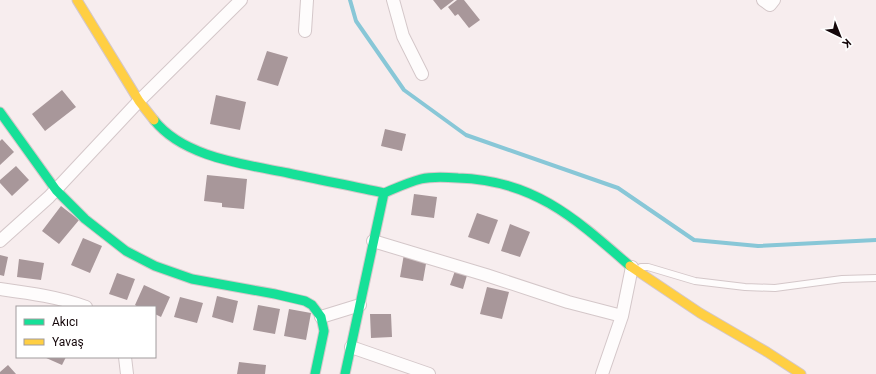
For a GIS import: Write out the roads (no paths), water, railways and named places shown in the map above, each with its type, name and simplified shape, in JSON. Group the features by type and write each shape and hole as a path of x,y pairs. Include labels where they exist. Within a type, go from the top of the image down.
{"street":[{"path":"77,0 139,101 161,129 175,139 201,152 226,160 384,192 421,178 438,177 475,178 495,181 510,186 545,200 563,211 632,267 700,313 767,352 801,374"},
{"path":"0,241 56,190 139,101 241,0"},
{"path":"305,31 307,0"},
{"path":"393,0 403,36 422,74"},
{"path":"763,0 770,5 774,0"},
{"path":"0,112 56,190 85,219 126,251 155,266 192,280 275,294 305,301 312,305 321,317 324,331 315,374"},
{"path":"345,374 384,192"},
{"path":"373,241 486,275 568,302 622,316"},
{"path":"602,374 622,316 632,267"},
{"path":"0,289 72,301 84,306"},
{"path":"321,317 360,305"},
{"path":"351,347 429,374"},
{"path":"125,358 127,374"}],"lane":[{"path":"632,267 648,267 695,281 745,287 775,288 842,279 876,278"}],"waterway":[{"path":"350,0 356,21 404,90 466,135 618,188 694,240 758,246 876,240"}]}
